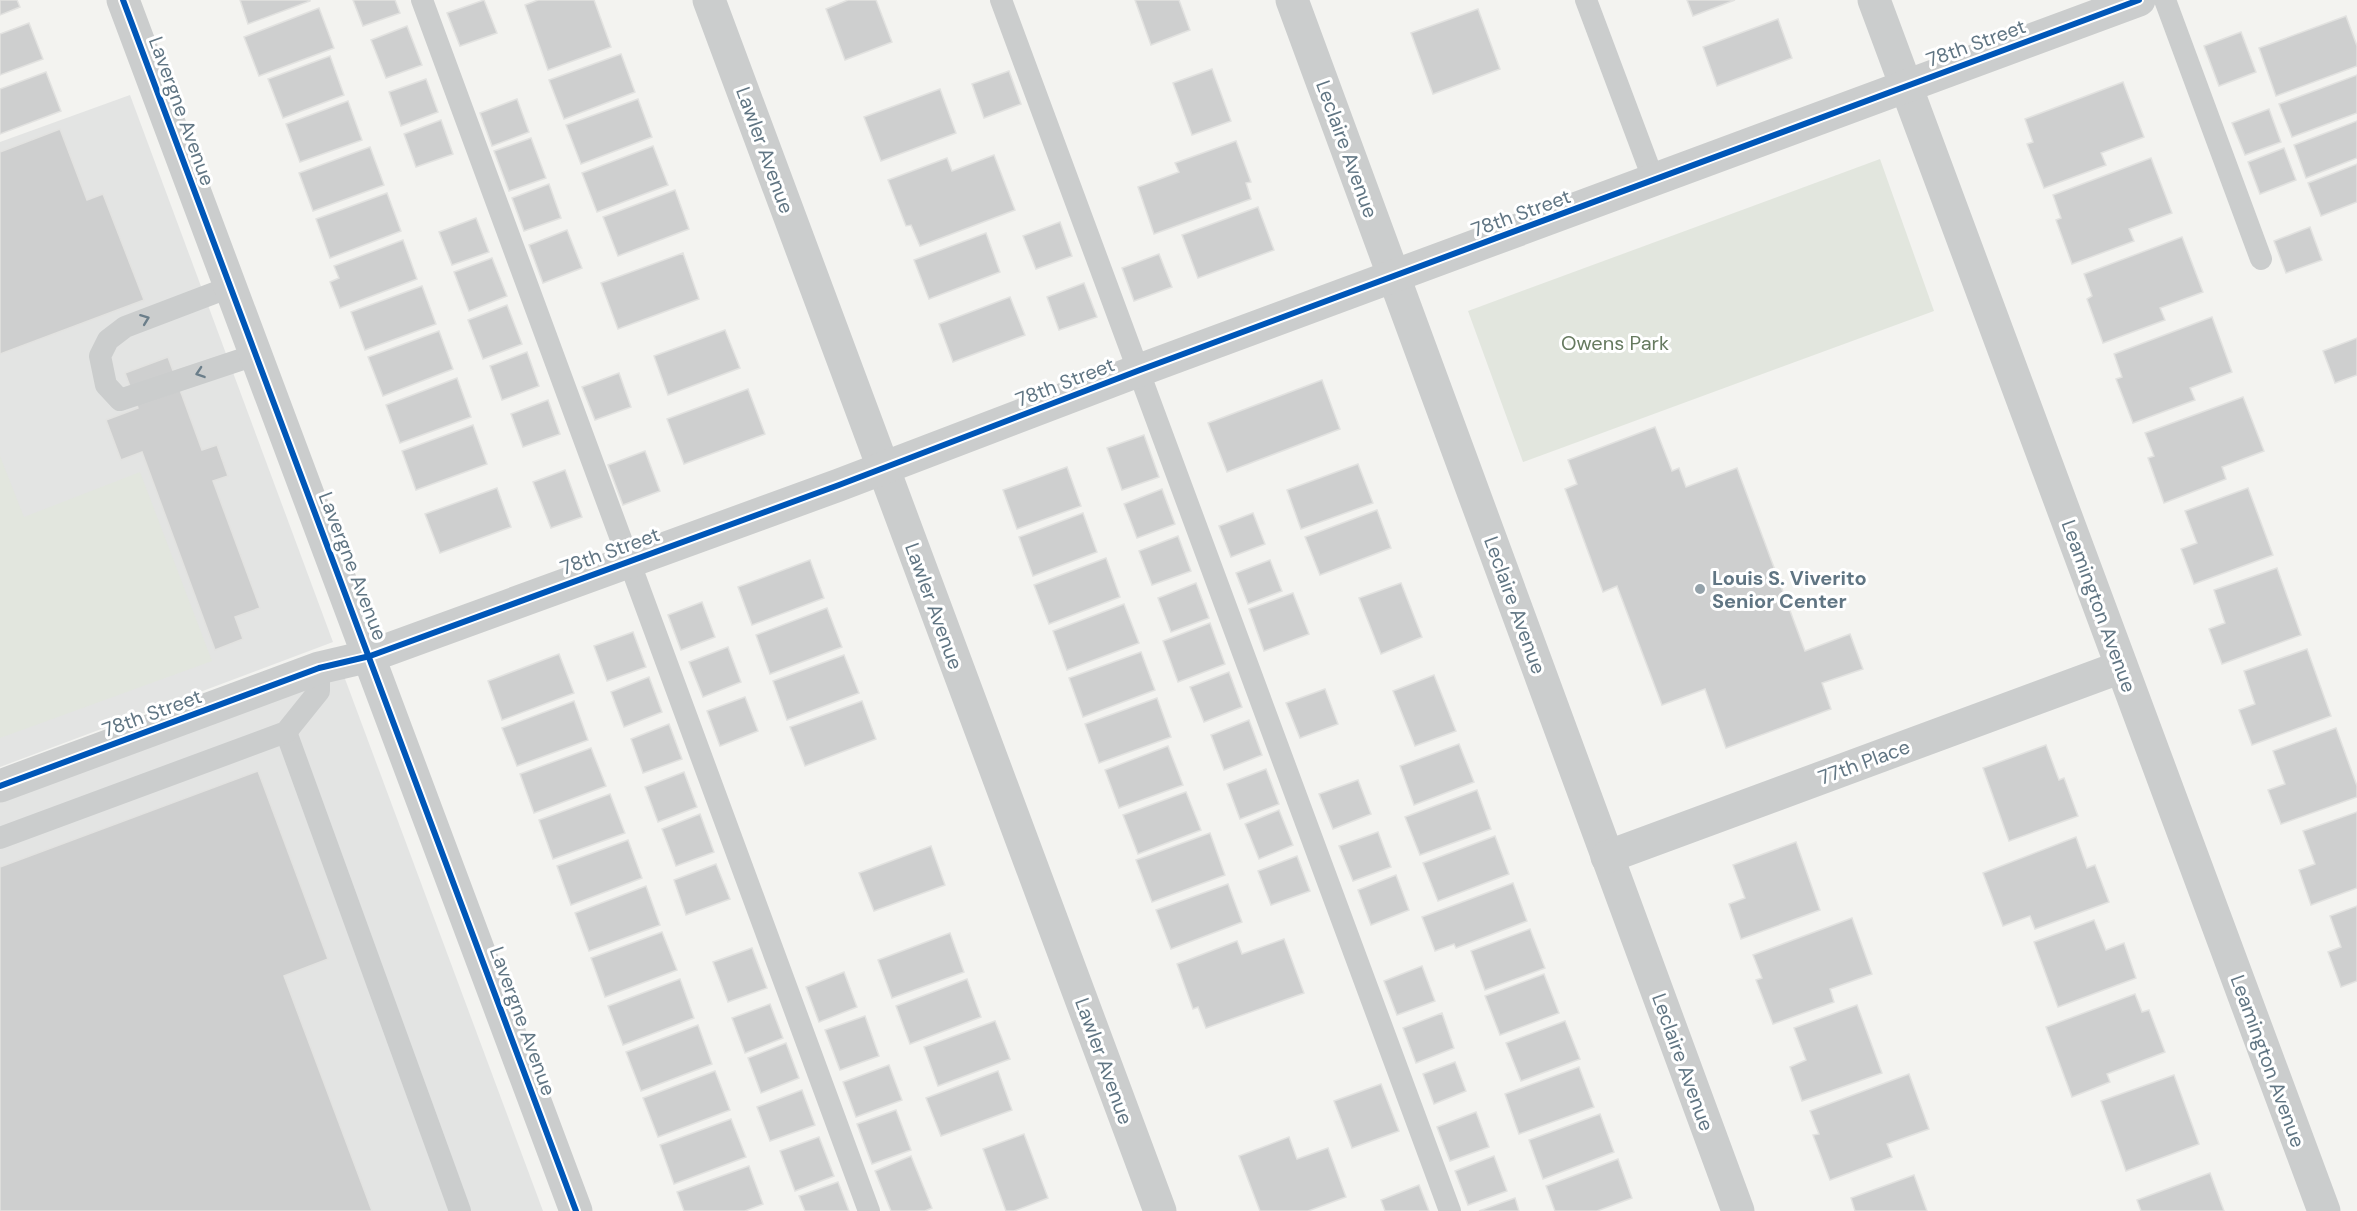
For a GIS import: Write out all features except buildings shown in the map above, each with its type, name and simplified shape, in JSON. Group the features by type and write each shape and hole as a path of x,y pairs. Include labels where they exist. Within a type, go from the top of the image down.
{"street":[{"name":"Lavergne Avenue","path":"123,0 576,1211"},
{"name":"Lawler Avenue","path":"709,0 1160,1211"},
{"name":"Leclaire Avenue","path":"1292,0 1738,1211"},
{"name":"Leamington Avenue","path":"1874,0 2324,1211"},
{"name":"78th Street","path":"0,786 320,668 370,656 628,562 2139,0"},
{"name":"77th Place","path":"1607,856 2121,667"}],"lane":[{"path":"422,0 868,1211"},
{"path":"1001,0 1450,1211"},
{"path":"1586,0 1654,181"},
{"path":"2165,0 2261,259"},
{"path":"230,287 125,327 108,340 100,356 106,385 120,400 255,355"},
{"path":"0,838 286,732 319,692 320,668"},
{"path":"286,732 460,1211"}],"shaded area":[{"path":"130,95 333,642 0,767 0,142"},
{"path":"341,668 543,1211 0,1211 0,799"}],"green space":[{"name":"Owens Park","path":"1880,159 1934,311 1523,462 1468,311"},
{"path":"0,456 24,517 140,472 212,661 0,738"}],"cycle path":[{"path":"123,0 576,1211"},
{"path":"0,786 319,668 370,656 839,485 1140,370 2139,0"}],"place":[{"name":"Louis S. Viverito Senior Center","path":"1700,589"}]}
